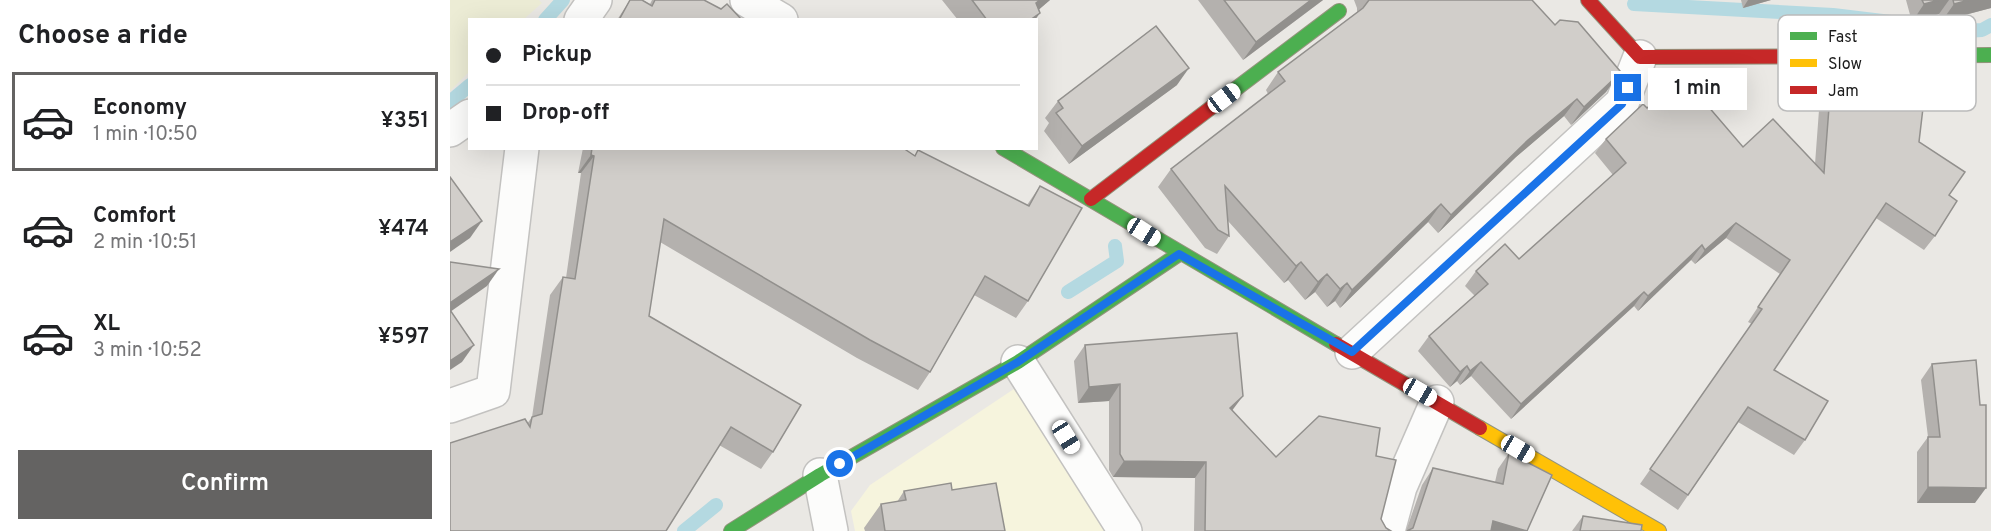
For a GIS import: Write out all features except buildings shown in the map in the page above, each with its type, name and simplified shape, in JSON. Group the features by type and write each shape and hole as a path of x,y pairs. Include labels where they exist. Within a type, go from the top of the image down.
{"street":[{"path":"582,18 595,0"},
{"path":"747,0 778,18"},
{"path":"1588,0 1640,57 1778,56"},
{"path":"1091,199 1338,11"},
{"path":"1976,55 1991,55"},
{"path":"1352,352 1622,104 1640,57"},
{"path":"450,130 468,117"},
{"path":"450,406 493,391 522,150"},
{"path":"1006,150 1179,254 1659,531"},
{"path":"731,531 820,475 1018,362 1179,254"},
{"path":"1018,362 1125,531"},
{"path":"1388,531 1400,487 1437,402"},
{"path":"820,475 831,531"}],"shaded area":[{"path":"1020,385 1115,531 855,531 851,511 870,485"}],"green space":[{"path":"450,0 539,0 542,3 525,18 468,18 468,73 450,91"}],"waterway":[{"path":"547,18 563,0"},
{"path":"1634,4 1833,15"},
{"path":"1976,30 1991,25"},
{"path":"450,102 468,87"},
{"path":"1068,292 1117,261 1115,246"},
{"path":"684,531 716,505"}],"traffic: fast":[{"path":"1229,94 1339,11"},
{"path":"1976,55 1991,55"},
{"path":"1006,150 1336,344"},
{"path":"731,531 820,475 1018,362 1179,254"}],"traffic: slow":[{"path":"1480,428 1659,531"}],"traffic: jam":[{"path":"1588,0 1640,57 1778,56"},
{"path":"1091,199 1229,94"},
{"path":"1336,344 1480,428"}],"route":[{"path":"840,464 1018,362 1179,254 1352,352 1622,104 1628,88"}]}
